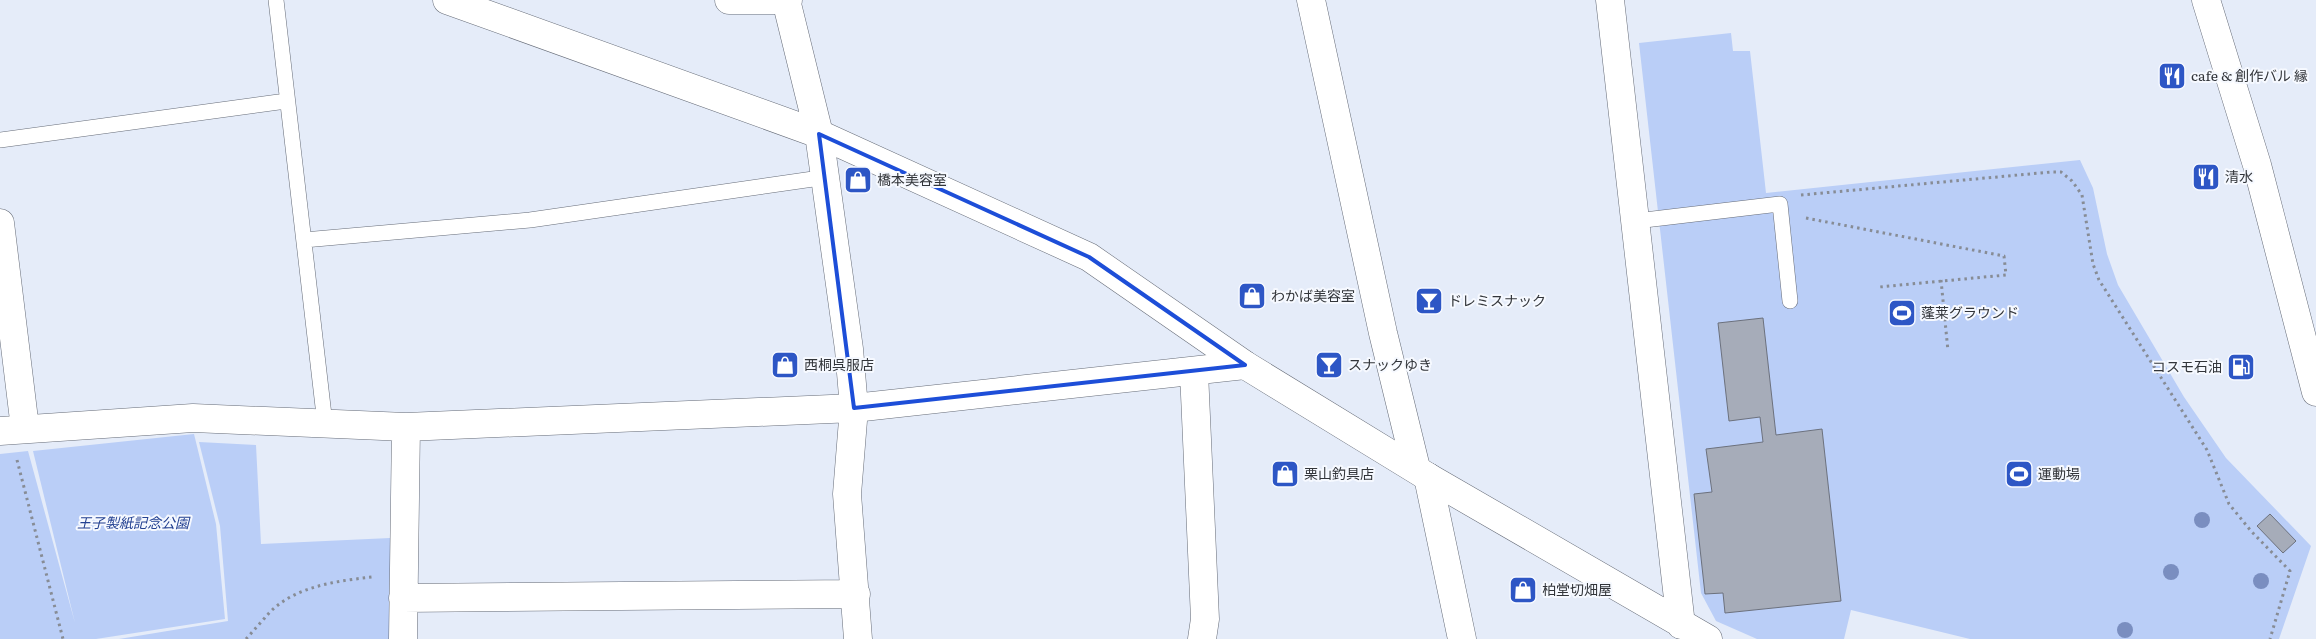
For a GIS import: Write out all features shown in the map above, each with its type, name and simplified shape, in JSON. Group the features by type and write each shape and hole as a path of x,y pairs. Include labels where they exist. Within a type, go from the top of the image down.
{"street":[{"path":"448,0 819,134 1089,256 1245,365 1682,632 1708,639"},
{"path":"729,0 787,0 819,134 849,348 854,408 847,494 858,639"},
{"path":"1311,0 1383,333 1422,473 1462,639"},
{"path":"1610,0 1682,632"},
{"path":"2206,0 2257,166 2316,392"},
{"path":"0,223 12,430 193,418 406,427 854,408 1245,365"},
{"path":"1194,372 1205,619 1202,639"},
{"path":"403,639 406,427"},
{"path":"404,589 856,594"}],"lane":[{"path":"276,0 286,100 325,424"},
{"path":"0,140 286,100"},
{"path":"304,240 530,220 826,177"},
{"path":"1636,221 1780,209 1790,301"}],"path":[{"path":"1780,209 1798,196 2061,172 2072,182 2082,196 2094,264 2099,280 2207,450 2229,504 2251,531 2290,571 2270,639"},
{"path":"1780,209 2004,256 2006,274 1879,287"},
{"path":"1941,280 1948,351"},
{"path":"12,430 63,639"},
{"path":"246,639 271,611 303,591 336,581 372,576 404,589"}],"highlighted area":[{"path":"819,134 1089,257 1245,365 854,408"}],"green space":[{"name":"蓬莱グラウンド","path":"1731,33 1733,51 1750,51 1766,193 2080,160 2093,188 2107,254 2118,285 2184,397 2226,458 2311,546 2279,639 1970,639 1851,610 1844,639 1757,639 1716,621 1701,593 1639,43"},
{"name":"王子製紙記念公園","path":"194,434 216,524 225,619 96,639 0,639 0,454 28,451 75,623 33,451"},
{"path":"199,442 256,445 261,544 390,538 392,639 119,639 228,621 220,526"}],"building":[{"path":"1763,318 1776,435 1822,429 1841,601 1725,613 1723,593 1705,594 1694,494 1712,492 1706,449 1763,442 1760,417 1729,421 1718,323"},
{"path":"2270,514 2296,541 2283,553 2257,526"}],"place":[{"name":"cafe & 創作バル 縁","path":"2172,76"},
{"name":"清水","path":"2206,177"},
{"name":"橋本美容室","path":"858,180"},
{"name":"わかば美容室","path":"1252,296"},
{"name":"ドレミスナック","path":"1429,301"},
{"name":"蓬莱グラウンド","path":"1902,313"},
{"name":"西桐呉服店","path":"785,365"},
{"name":"スナックゆき","path":"1329,365"},
{"name":"コスモ石油","path":"2241,367"},
{"name":"栗山釣具店","path":"1285,474"},
{"name":"運動場","path":"2019,474"},
{"name":"柏堂切畑屋","path":"1523,590"}]}
